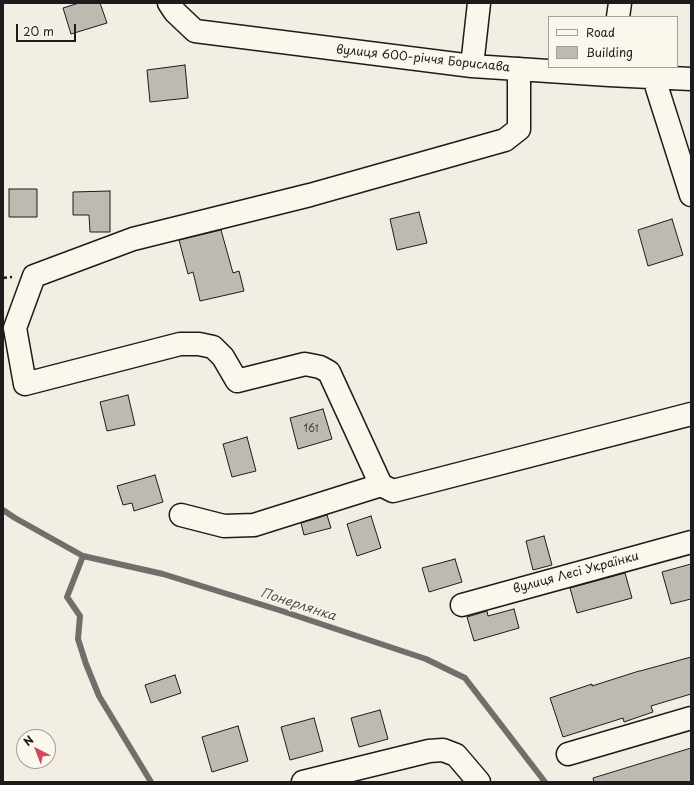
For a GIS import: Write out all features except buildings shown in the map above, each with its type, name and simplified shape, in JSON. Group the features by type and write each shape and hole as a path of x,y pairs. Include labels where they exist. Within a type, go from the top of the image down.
{"street":[{"name":"вулиця 600-річчя Борислава","path":"169,3 175,12 195,31 472,66 519,69 610,71 691,78"},
{"path":"472,66 479,3"},
{"path":"618,16 620,3"},
{"path":"381,486 329,372 320,367 305,364 237,381 223,357 213,347 200,344 180,344 25,384 15,328 34,276 133,239 310,195 505,140 519,129 519,69"},
{"path":"659,76 657,88 691,195"},
{"path":"181,515 224,526 254,525 381,486 393,491 691,414"},
{"name":"вулиця Лесі Українки","path":"462,605 691,542"},
{"path":"568,754 691,718"},
{"path":"303,782 429,751 443,750 456,756 479,782"}],"waterway":[{"name":"Понерлянка","path":"3,510 83,556 163,574 282,611 426,659 465,678 545,782"},
{"path":"83,556 67,597 80,616 78,639 99,696 151,782"}]}
